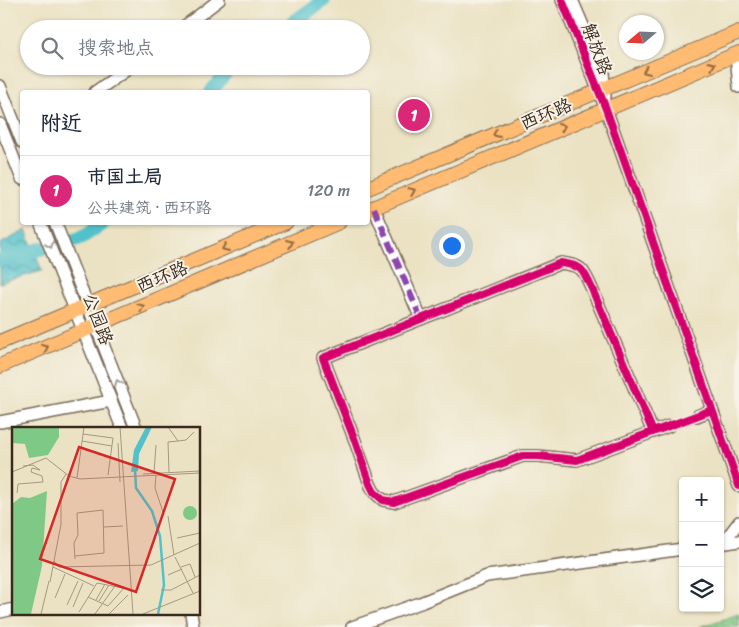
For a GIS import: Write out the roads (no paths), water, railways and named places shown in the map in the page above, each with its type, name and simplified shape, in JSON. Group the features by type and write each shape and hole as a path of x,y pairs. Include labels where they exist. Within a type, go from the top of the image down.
{"main road":[{"name":"西环路","path":"370,187 739,32"},
{"name":"西环路","path":"371,209 737,54"},
{"name":"西环路","path":"0,342 279,225"},
{"name":"西环路","path":"0,366 332,225"}],"street":[{"path":"193,20 219,0"},
{"name":"解放路","path":"562,0 601,90 606,109 739,486"},
{"name":"解放路","path":"572,0 603,72 601,90"},
{"path":"737,54 739,82"},
{"path":"98,90 119,75"},
{"path":"0,86 18,120"},
{"path":"1,130 20,174"},
{"path":"371,209 421,319"},
{"name":"公园路","path":"41,225 59,268 82,308"},
{"name":"公园路","path":"56,225 72,265 82,308 90,329 136,427"},
{"path":"653,432 592,289 582,270 575,265 562,263 323,358 370,484 374,492 384,500 394,502 523,456 577,460 653,432 669,426"},
{"name":"公园路","path":"90,329 111,401 122,427"},
{"path":"0,422 111,401"},
{"path":"697,416 712,410"},
{"path":"724,541 739,522"},
{"path":"724,544 739,541"},
{"path":"352,627 420,603 487,576 679,550"},
{"path":"191,614 193,627"}],"water":[{"path":"26,230 42,271 0,283 0,244"}],"waterway":[{"path":"296,20 324,0"},
{"path":"213,90 224,75"},
{"path":"0,260 81,238 100,225"}],"tunnel":[{"path":"669,426 697,416"}],"place":[{"name":"市国土局","path":"414,115"}]}
